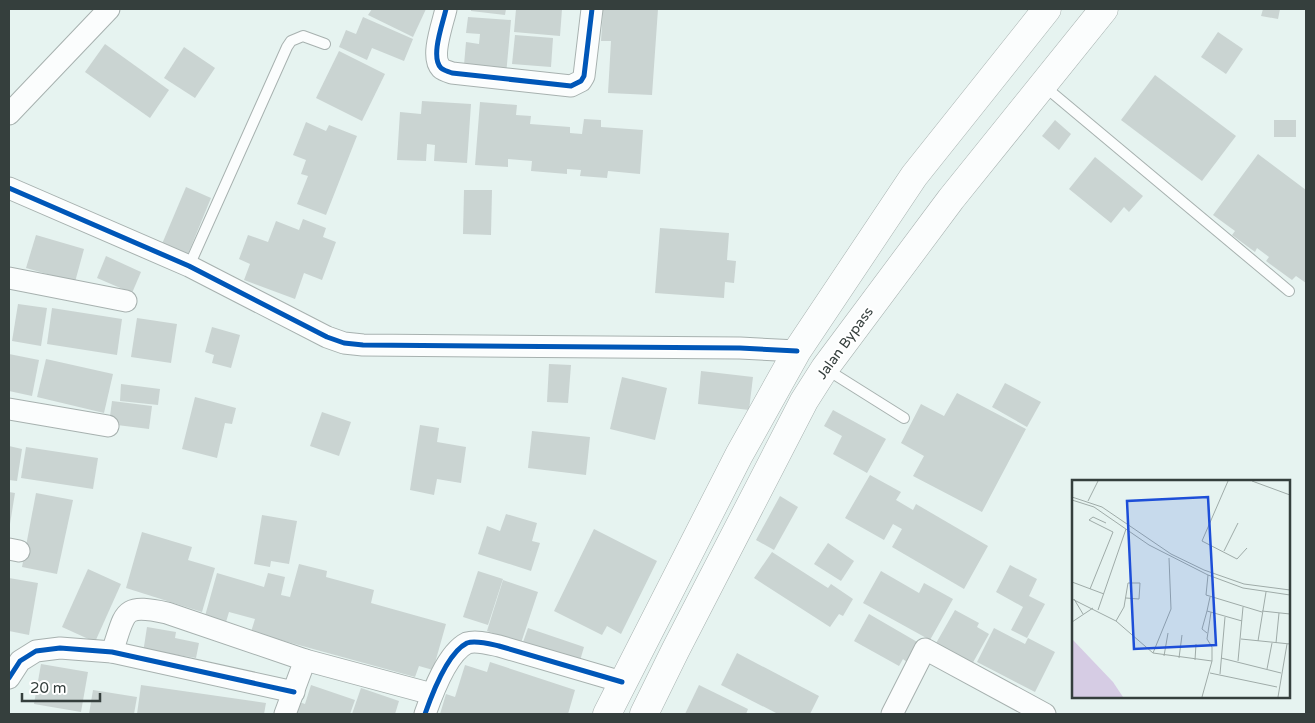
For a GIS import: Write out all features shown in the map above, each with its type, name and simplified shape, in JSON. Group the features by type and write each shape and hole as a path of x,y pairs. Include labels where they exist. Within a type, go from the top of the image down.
{"highway":[{"path":"607,714 739,455 797,351 914,176 1047,9"},
{"name":"Jalan Bypass","path":"644,714 674,651 804,401 825,368 951,199 1104,9"}],"street":[{"path":"9,114 109,9"},
{"path":"446,9 436,51 436,58 441,68 452,73 571,86 581,81 584,76 592,9"},
{"path":"9,188 190,266 327,337 344,343 363,345 740,348 797,351"},
{"path":"9,278 126,301"},
{"path":"9,409 108,426"},
{"path":"112,652 124,615 135,609 150,609 167,613 305,660 432,694"},
{"path":"424,714 449,661 457,651 468,643 480,642 499,646 622,682"},
{"path":"9,678 20,661 36,651 60,648 112,652 294,692"},
{"path":"892,714 925,649 1045,714"},
{"path":"285,714 305,660"}],"lane":[{"path":"190,266 287,47 291,41 303,36 326,44"},
{"path":"1043,85 1289,292"},
{"path":"825,368 904,418"}],"building":[{"path":"372,9 426,9 413,37 368,15"},
{"path":"471,9 506,9 505,15 471,11"},
{"path":"516,9 562,9 560,36 514,32"},
{"path":"603,9 658,9 652,95 608,93 611,41 601,41"},
{"path":"1263,9 1280,9 1278,19 1261,16"},
{"path":"363,17 413,39 404,61 372,48 367,60 339,47 346,30 356,34"},
{"path":"468,17 511,20 506,75 464,65 466,42 479,44 480,34 466,33"},
{"path":"1218,32 1243,49 1226,74 1201,57"},
{"path":"515,35 553,38 551,67 512,64"},
{"path":"105,44 169,90 150,118 85,72"},
{"path":"184,47 215,68 195,98 164,78"},
{"path":"339,51 385,74 362,121 316,98"},
{"path":"1155,75 1236,136 1202,181 1121,120"},
{"path":"422,101 471,104 467,163 434,161 435,145 427,144 426,161 397,160 400,112 421,114"},
{"path":"480,102 517,105 516,115 531,116 530,124 570,127 570,133 582,134 584,119 601,120 601,127 643,130 640,174 608,171 607,178 580,176 581,170 567,169 567,174 531,171 532,161 508,159 508,167 475,165"},
{"path":"1055,120 1071,134 1059,150 1042,136"},
{"path":"1274,120 1296,120 1296,137 1274,137"},
{"path":"306,122 326,131 329,125 357,136 326,215 297,204 308,176 301,174 306,160 293,155"},
{"path":"1258,154 1306,190 1306,283 1296,276 1292,280 1266,261 1269,257 1257,248 1255,252 1232,235 1235,231 1213,215"},
{"path":"1095,157 1143,196 1129,212 1124,207 1111,223 1069,189"},
{"path":"186,187 211,198 188,254 159,251"},
{"path":"464,190 492,190 491,235 463,234"},
{"path":"303,219 326,228 323,237 336,242 322,280 304,273 295,299 244,280 250,264 239,259 248,235 268,242 276,221 299,230"},
{"path":"660,228 729,233 727,260 736,261 734,283 725,282 724,298 655,293"},
{"path":"36,235 84,249 75,282 26,268"},
{"path":"106,256 141,272 132,293 97,278"},
{"path":"18,304 47,308 41,346 12,341"},
{"path":"52,308 122,319 117,355 47,344"},
{"path":"137,318 177,324 171,363 131,357"},
{"path":"212,327 240,335 231,368 212,363 214,355 205,352"},
{"path":"9,354 39,360 32,396 9,391"},
{"path":"46,359 113,374 104,413 37,397"},
{"path":"549,364 571,365 568,403 547,402"},
{"path":"701,371 753,377 749,410 698,404"},
{"path":"622,377 667,388 655,440 610,429"},
{"path":"1005,383 1041,402 1027,427 992,407"},
{"path":"121,384 160,389 158,405 120,401"},
{"path":"957,393 1026,429 982,512 913,476 924,456 901,443 921,404 944,416"},
{"path":"195,397 236,408 232,424 225,423 217,458 182,449"},
{"path":"112,401 152,406 149,429 109,424"},
{"path":"833,410 886,439 867,473 833,454 842,436 824,426"},
{"path":"322,412 351,422 339,456 310,446"},
{"path":"420,425 439,428 437,442 466,447 461,483 437,479 434,495 410,490"},
{"path":"532,431 590,437 586,475 528,468"},
{"path":"9,446 22,449 17,481 9,480"},
{"path":"26,447 98,458 93,489 21,478"},
{"path":"870,475 901,492 896,500 913,510 916,504 988,546 964,589 892,547 902,529 893,524 884,540 845,518"},
{"path":"9,492 15,493 10,524 9,524"},
{"path":"36,493 73,500 57,574 22,567"},
{"path":"780,496 798,507 774,550 756,540"},
{"path":"506,514 537,523 532,541 540,543 531,571 478,554 487,526 500,531"},
{"path":"262,515 297,521 289,564 271,561 270,567 254,564"},
{"path":"594,529 657,561 621,634 607,626 602,635 554,611"},
{"path":"142,532 192,547 188,560 215,568 202,612 126,588"},
{"path":"828,543 854,561 841,581 814,564"},
{"path":"772,552 828,588 831,584 853,599 843,616 839,614 830,627 754,578"},
{"path":"299,564 327,571 326,577 374,590 371,603 446,624 433,670 419,666 415,677 251,632 255,619 229,612 226,622 205,616 217,573 264,587 268,573 285,577 281,595 290,597"},
{"path":"1010,565 1037,579 1029,596 1045,604 1027,638 1011,630 1023,607 996,592"},
{"path":"88,569 121,584 95,642 62,627"},
{"path":"478,571 503,579 488,625 463,617"},
{"path":"881,571 919,593 924,583 953,599 930,640 863,603"},
{"path":"9,578 38,583 29,635 9,631"},
{"path":"503,580 538,592 521,643 487,631"},
{"path":"955,610 979,623 977,627 989,634 971,666 935,645"},
{"path":"869,614 919,643 908,663 903,659 899,666 854,641"},
{"path":"147,627 176,632 175,638 199,643 196,658 172,654 171,658 143,653"},
{"path":"528,628 584,647 579,664 522,645"},
{"path":"994,628 1025,644 1028,638 1055,652 1035,692 977,662"},
{"path":"737,653 819,696 810,714 778,714 721,685"},
{"path":"490,662 575,690 568,714 440,714 446,694 455,697 465,665 487,672"},
{"path":"41,664 88,672 81,712 34,704"},
{"path":"141,685 266,703 264,714 137,714"},
{"path":"311,685 355,700 350,714 294,714 299,702 305,704"},
{"path":"699,685 748,709 746,714 685,714"},
{"path":"361,688 399,701 395,714 352,714"},
{"path":"93,690 137,697 134,714 89,714"}],"cycle path":[{"path":"446,9 437,48 438,63 442,69 452,73 571,86 581,81 584,76 592,9"},
{"path":"9,188 189,266 327,337 344,343 363,345 740,348 797,351"},
{"path":"425,714 436,685 447,665 460,648 471,642 499,646 622,682"},
{"path":"9,678 20,661 36,651 60,648 112,652 294,692"}]}
